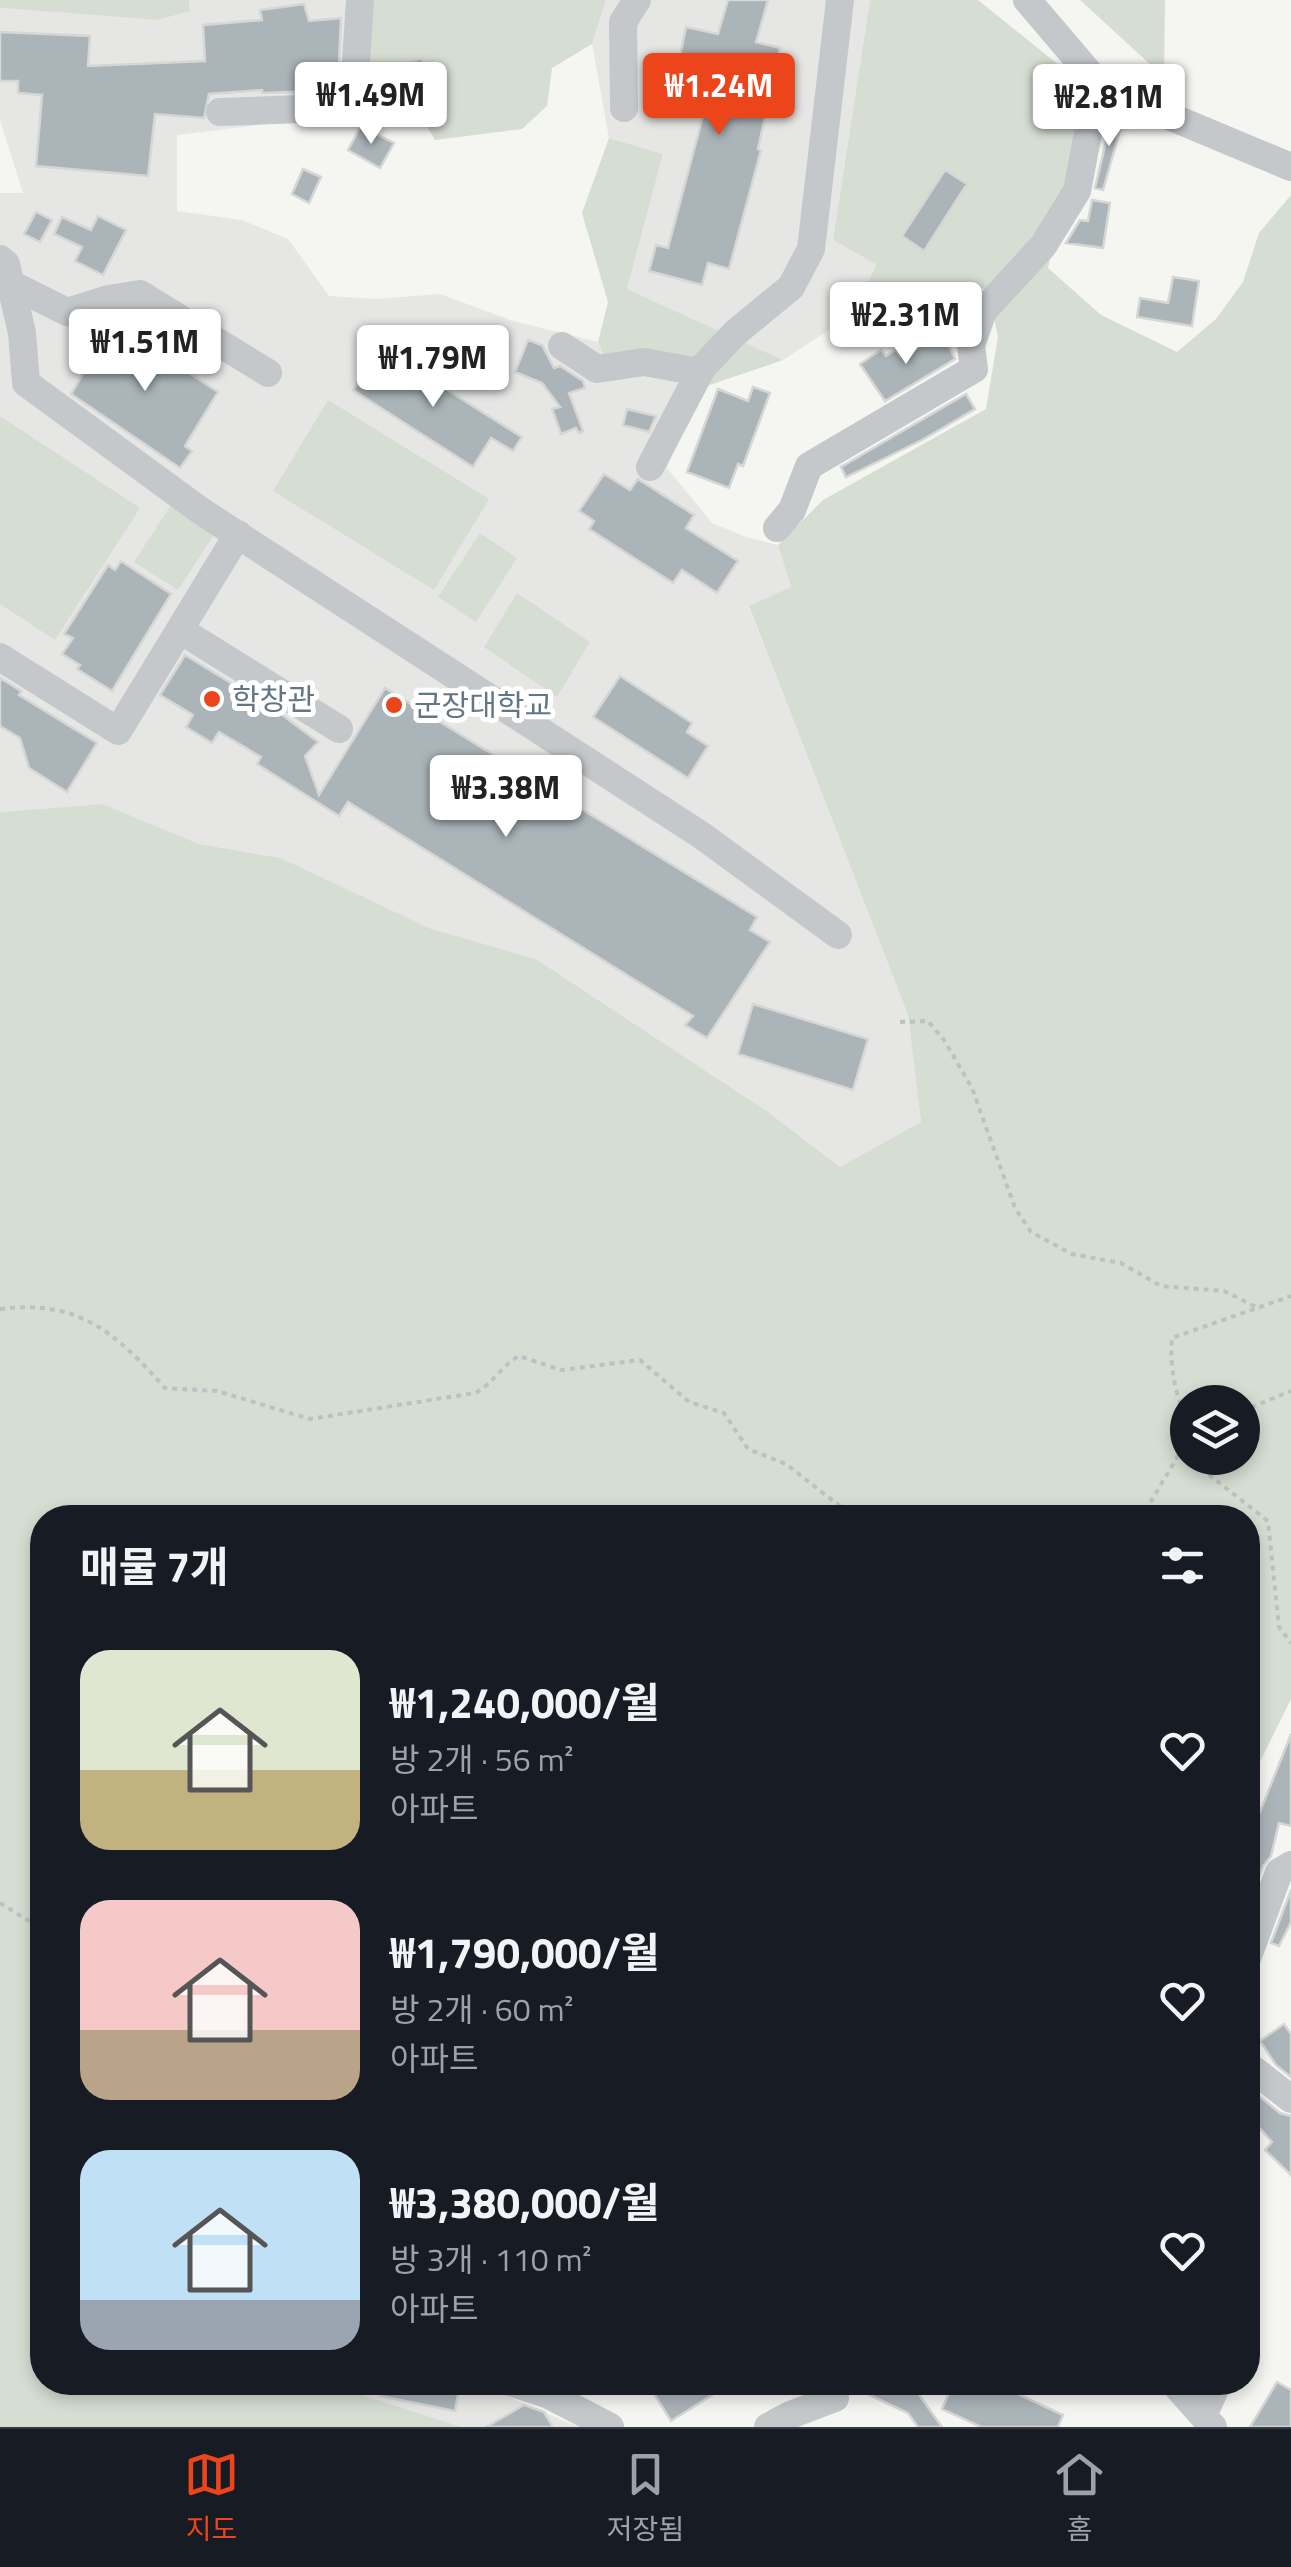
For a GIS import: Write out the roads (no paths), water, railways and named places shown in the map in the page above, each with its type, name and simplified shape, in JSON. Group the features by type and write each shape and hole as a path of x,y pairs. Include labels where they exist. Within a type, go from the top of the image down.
{"street":[{"path":"220,112 327,108 364,102 356,62 360,0"},
{"path":"624,108 623,22 637,0"},
{"path":"650,468 699,372 735,334 791,287 811,249 840,0"},
{"path":"1027,0 1102,88 1291,167"},
{"path":"778,528 792,510 809,466 974,369 971,345 983,311 1043,246 1077,191 1102,88"},
{"path":"6,269 11,335 26,383 238,534 685,825 838,935"},
{"path":"6,269 67,312 140,294 268,373"},
{"path":"562,346 597,369 644,362 699,372"},
{"path":"0,657 118,730 238,534"},
{"path":"180,630 339,730"},
{"path":"1260,1923 1279,1872 1291,1865"},
{"path":"1260,2075 1291,2099"},
{"path":"549,2395 610,2427"},
{"path":"1184,2395 1208,2422"},
{"path":"1208,2422 1215,2395"},
{"path":"768,2427 835,2398"}],"place":[{"name":"학창관","path":"212,699"},
{"name":"군장대학교","path":"394,705"}]}
